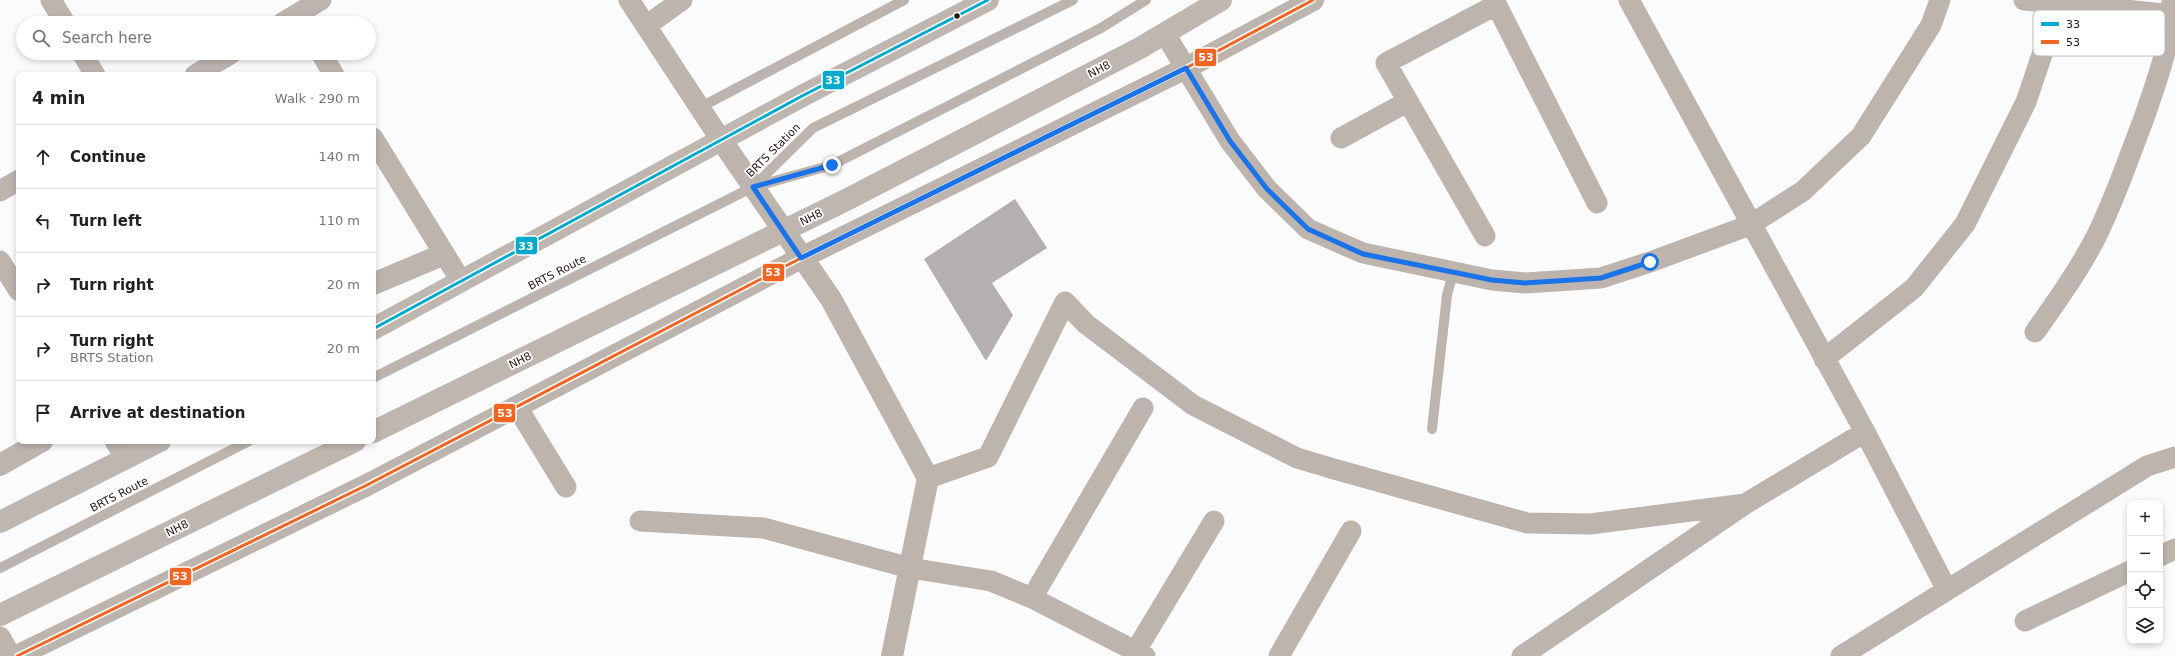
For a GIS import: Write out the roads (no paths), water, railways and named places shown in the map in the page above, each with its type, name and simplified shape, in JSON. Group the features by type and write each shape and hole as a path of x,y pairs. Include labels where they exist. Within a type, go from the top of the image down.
{"main road":[{"path":"376,327 721,140 988,0"},
{"name":"NH8","path":"376,431 782,231 1140,48 1221,0"},
{"path":"0,522 120,450 147,444"},
{"name":"NH8","path":"0,615 349,444"}],"street":[{"path":"51,0 61,16"},
{"path":"293,15 321,0"},
{"path":"629,0 699,108 830,299 928,478 892,656"},
{"path":"646,26 682,0"},
{"path":"17,656 368,485 801,258 1186,68 1313,0"},
{"path":"1629,0 1750,224 1865,432 1947,590"},
{"path":"1165,34 1230,141 1267,189 1308,229 1363,254 1492,280 1525,283 1601,278 1704,244 1750,224 1803,191 1861,136 1931,25 1940,0"},
{"path":"2024,0 2173,10 2165,50"},
{"path":"1485,236 1386,63 1495,2 1597,203"},
{"path":"2055,10 2056,3"},
{"path":"1824,359 1914,288 1966,224 2026,102 2042,56"},
{"path":"2035,332 2065,290 2096,236 2161,70 2164,56"},
{"path":"86,60 93,72"},
{"path":"200,72 220,60"},
{"path":"325,60 332,72"},
{"path":"1341,138 1407,102"},
{"path":"376,143 461,281"},
{"path":"0,191 16,182"},
{"path":"376,283 444,254"},
{"path":"0,261 16,286"},
{"path":"928,478 988,457 1065,302 1086,324 1193,405 1297,458 1326,467 1527,523 1590,524 1745,504"},
{"path":"517,407 566,487"},
{"path":"1032,598 1143,408"},
{"path":"1522,656 1745,504 1865,432"},
{"path":"0,465 37,444"},
{"path":"1841,656 2147,466 2175,457"},
{"path":"640,521 763,528 910,568 991,581 1032,598 1139,655 1214,521"},
{"path":"1279,656 1351,531"},
{"path":"2163,555 2175,549"},
{"path":"2025,621 2128,572"},
{"path":"0,637 11,656"}],"lane":[{"path":"699,108 904,0"},
{"name":"BRTS Station","path":"753,187 813,128 1073,0"},
{"name":"BRTS Station","path":"753,187 832,165 1101,28 1146,0"},
{"name":"BRTS Route","path":"376,376 753,187"},
{"path":"1432,429 1447,295 1453,273"},
{"name":"BRTS Route","path":"0,568 243,444"}]}
